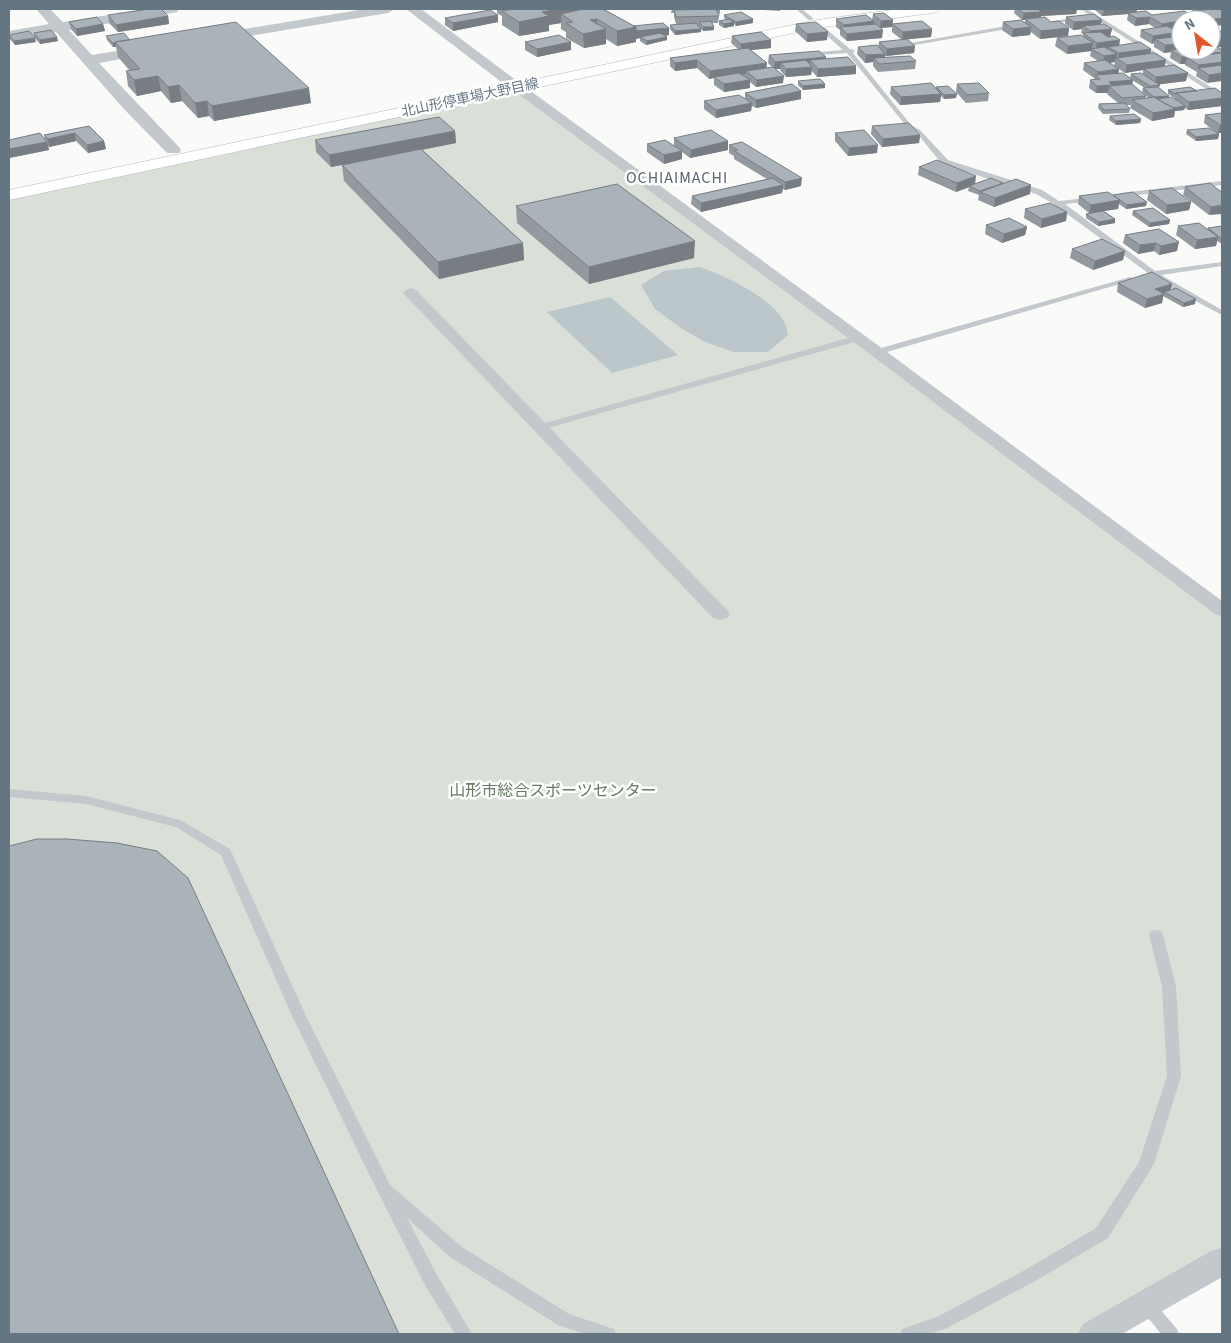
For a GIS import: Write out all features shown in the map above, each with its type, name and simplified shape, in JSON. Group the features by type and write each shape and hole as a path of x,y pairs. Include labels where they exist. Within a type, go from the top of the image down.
{"main road":[{"name":"北山形停車場大野目線","path":"9,195 809,17 877,9"},
{"name":"北山形停車場大野目線","path":"809,17 932,9"},
{"name":"北山形停車場大野目線","path":"9,185 174,150 514,84"}],"street":[{"path":"43,9 129,106 174,150"},
{"path":"9,35 172,9"},
{"path":"205,40 388,9"},
{"path":"413,9 859,338 1222,610"},
{"path":"89,60 166,46"},
{"path":"411,293 720,614"},
{"path":"1094,1334 1222,1260"}],"lane":[{"path":"1083,9 1222,97"},
{"path":"809,17 848,51 909,126 918,131 945,162 1039,192 1058,203 1154,274 1222,313"},
{"path":"1037,24 1096,17"},
{"path":"893,46 998,28 1027,25"},
{"path":"802,56 857,50"},
{"path":"1116,196 1222,183"},
{"path":"1058,203 1097,198"},
{"path":"877,352 1154,274 1222,264"},
{"path":"541,428 859,338"},
{"path":"9,793 86,800 180,824 226,852 300,1018 383,1187 431,1280 464,1334"},
{"path":"908,1334 941,1323 1032,1275 1102,1233 1146,1164 1174,1076 1169,986 1156,935"},
{"path":"383,1187 456,1252 564,1320 608,1334"},
{"path":"1146,1305 1171,1334"}],"green space":[{"name":"山形市総合スポーツセンター","path":"518,87 1222,610 1222,1261 1094,1334 9,1334 9,195"}],"shaded area":[{"path":"699,267 733,281 758,295 777,312 784,322 788,335 768,352 734,352 705,342 681,328 655,309 641,285 664,271"},
{"path":"610,297 678,355 612,373 547,312"}],"building":[{"path":"161,9 168,16 116,25 108,15"},
{"path":"513,9 559,9 542,12 549,16 519,22 502,11"},
{"path":"583,9 603,9 636,27 617,31 597,19 590,20 606,29 583,34 566,23 573,22 561,14"},
{"path":"716,9 719,16 676,17 674,10"},
{"path":"1018,9 1038,9 1041,12 1024,13"},
{"path":"1222,9 1222,18 1221,10 1202,10"},
{"path":"490,10 498,15 453,23 445,18"},
{"path":"1146,11 1152,15 1171,13 1171,23 1162,24 1150,17 1136,18 1128,13"},
{"path":"741,12 753,19 736,22 724,15"},
{"path":"884,13 893,20 881,21 873,14"},
{"path":"1094,14 1102,20 1074,22 1066,17"},
{"path":"866,15 874,21 844,25 836,19"},
{"path":"97,17 103,24 76,29 69,22"},
{"path":"1045,17 1051,22 1059,21 1069,28 1041,31 1025,19"},
{"path":"729,19 734,22 724,24 719,21"},
{"path":"1021,20 1031,27 1013,29 1003,22"},
{"path":"711,21 714,27 703,27 699,22"},
{"path":"922,21 932,29 903,32 892,24"},
{"path":"236,22 309,88 212,106 207,101 195,103 179,85 168,87 158,76 134,80 126,71 140,69 115,42"},
{"path":"816,22 828,32 807,34 796,24"},
{"path":"663,23 669,28 636,31 636,27 633,26"},
{"path":"696,23 701,29 675,31 670,25"},
{"path":"876,24 883,30 847,34 840,27"},
{"path":"1104,24 1112,29 1090,31 1083,26"},
{"path":"1167,26 1171,28 1171,33 1153,36 1141,30"},
{"path":"51,30 57,37 40,40 34,33"},
{"path":"29,31 35,38 14,41 9,35"},
{"path":"761,32 771,40 741,44 732,36"},
{"path":"1101,32 1108,37 1114,36 1120,40 1097,43 1083,33"},
{"path":"124,33 130,40 113,43 106,36"},
{"path":"660,33 667,37 647,41 640,37"},
{"path":"559,35 571,42 537,49 525,42"},
{"path":"1081,35 1093,43 1068,46 1057,38"},
{"path":"1171,37 1171,45 1165,45 1155,39"},
{"path":"907,39 915,46 887,49 879,42"},
{"path":"1140,42 1151,49 1119,53 1108,47"},
{"path":"877,45 885,54 866,55 858,47"},
{"path":"1104,47 1117,54 1104,56 1091,49"},
{"path":"748,48 767,63 710,71 697,60 675,63 670,58"},
{"path":"819,51 826,57 775,62 769,55"},
{"path":"1154,53 1166,60 1127,65 1116,58"},
{"path":"1222,55 1222,62 1199,65 1190,60 1221,60"},
{"path":"910,56 916,61 879,64 874,58"},
{"path":"848,57 856,66 818,69 810,60"},
{"path":"806,60 812,67 786,69 781,63"},
{"path":"1105,60 1119,69 1098,72 1084,63"},
{"path":"1174,65 1188,73 1156,77 1144,69"},
{"path":"1222,65 1222,73 1209,75 1198,68"},
{"path":"773,67 784,76 757,80 746,71"},
{"path":"739,73 750,80 724,84 714,77"},
{"path":"1123,73 1133,80 1109,82 1112,85 1097,86 1090,80 1100,79 1095,75"},
{"path":"1141,73 1160,85 1150,86 1131,74"},
{"path":"820,79 825,84 803,86 798,81"},
{"path":"931,83 941,94 901,97 891,87"},
{"path":"979,83 989,93 967,95 957,84"},
{"path":"792,84 801,91 756,100 745,93"},
{"path":"1132,84 1146,96 1122,98 1109,86"},
{"path":"948,86 957,94 944,95 936,87"},
{"path":"1158,87 1169,96 1154,97 1143,88"},
{"path":"1190,87 1197,91 1176,94 1168,90"},
{"path":"1215,88 1222,93 1222,98 1189,102 1176,93"},
{"path":"739,95 752,103 716,110 704,101"},
{"path":"1154,97 1175,109 1153,113 1132,100"},
{"path":"1172,97 1185,106 1173,108 1157,99"},
{"path":"1125,103 1130,109 1104,110 1099,104"},
{"path":"1222,113 1222,125 1205,115"},
{"path":"1134,114 1141,119 1116,121 1110,116"},
{"path":"439,117 455,131 329,155 315,140"},
{"path":"909,123 920,135 883,139 872,126"},
{"path":"89,126 104,141 87,145 75,133 48,139 44,135"},
{"path":"1209,128 1219,134 1196,137 1187,130"},
{"path":"711,130 728,141 691,150 674,138"},
{"path":"864,130 878,145 849,148 835,133"},
{"path":"40,133 47,142 9,149 9,140"},
{"path":"665,140 682,151 664,155 647,144"},
{"path":"742,142 802,178 785,182 734,151 738,150 729,145"},
{"path":"421,149 523,243 438,262 342,165"},
{"path":"937,160 976,176 957,183 919,167"},
{"path":"773,178 783,185 701,203 692,196"},
{"path":"991,178 1003,183 980,191 969,186"},
{"path":"1016,179 1031,185 995,198 980,192"},
{"path":"1210,183 1222,191 1222,205 1211,207 1185,187"},
{"path":"617,184 695,241 589,267 516,206"},
{"path":"1172,188 1191,202 1167,205 1149,191"},
{"path":"1108,192 1120,200 1091,205 1079,196"},
{"path":"1133,192 1147,202 1127,205 1113,195"},
{"path":"1050,203 1067,212 1042,219 1025,209"},
{"path":"1153,208 1170,220 1150,223 1133,211"},
{"path":"1103,211 1115,219 1099,222 1086,214"},
{"path":"1009,218 1027,227 1004,234 986,225"},
{"path":"1199,223 1218,237 1197,240 1178,226"},
{"path":"1222,226 1222,239 1208,228"},
{"path":"1159,229 1179,242 1161,246 1156,243 1140,245 1125,235"},
{"path":"1102,239 1125,251 1095,261 1072,249"},
{"path":"1152,272 1172,284 1155,289 1164,294 1147,299 1118,283"},
{"path":"1176,288 1196,299 1184,303 1164,292"},
{"path":"37,839 117,843 157,851 188,878 399,1334 9,1334 9,846"}],"district":[{"name":"OCHIAIMACHI","path":"677,177"}]}
